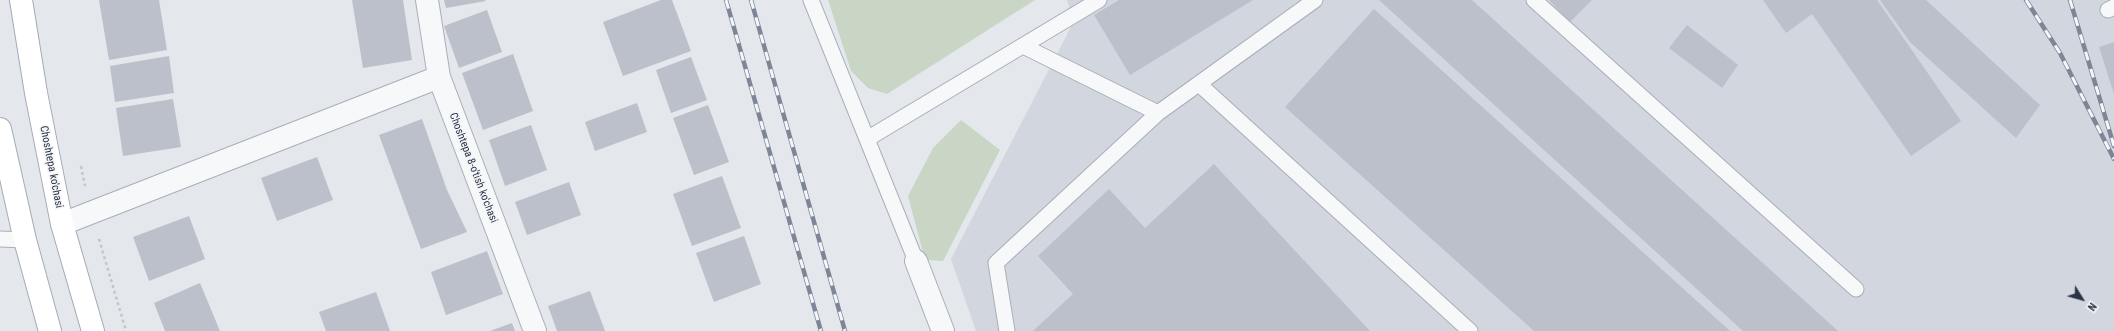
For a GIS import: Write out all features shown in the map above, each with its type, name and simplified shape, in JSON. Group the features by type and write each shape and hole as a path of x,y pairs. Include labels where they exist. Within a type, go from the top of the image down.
{"main road":[{"name":"Choshtepa ko'chasi","path":"21,0 36,93 62,224 93,331"},
{"path":"0,129 46,330"}],"street":[{"name":"Choshtepa 8-o'tish ko'chasi","path":"427,0 439,77 535,331"},
{"path":"62,224 439,77"},
{"path":"916,261 943,331"}],"lane":[{"path":"811,0 916,261"},
{"path":"867,139 1099,0"},
{"path":"1007,331 996,263 1158,113 1315,0"},
{"path":"1534,0 1856,289"},
{"path":"1023,46 1158,113"},
{"path":"1199,84 1470,331"},
{"path":"0,239 25,240"}],"path":[{"path":"79,160 92,213 126,331"}],"shaded area":[{"path":"1067,0 2114,0 2114,331 976,331 951,259 1074,21"}],"green space":[{"path":"828,0 1035,0 887,94 868,88 851,71"},
{"path":"961,120 1000,150 943,261 925,260 908,196 933,148"}],"building":[{"path":"99,0 159,0 167,50 109,60"},
{"path":"352,0 403,0 412,60 363,68"},
{"path":"444,0 485,0 486,1 446,8"},
{"path":"661,0 672,0 691,51 623,76 603,22"},
{"path":"1119,0 1253,0 1130,75 1094,15"},
{"path":"1379,0 1472,0 1838,331 1743,331"},
{"path":"1549,0 1592,0 1570,22"},
{"path":"1763,0 1877,0 1961,121 1911,156 1812,14 1786,33"},
{"path":"1880,0 1926,0 2040,105 2016,138 1910,42"},
{"path":"1374,9 1730,331 1534,331 1285,107"},
{"path":"487,10 502,52 459,68 444,26"},
{"path":"1687,25 1738,65 1722,88 1669,48"},
{"path":"2114,42 2114,94 2099,47"},
{"path":"513,54 533,111 483,130 462,73"},
{"path":"169,56 174,93 115,102 110,66"},
{"path":"691,57 707,100 671,113 656,70"},
{"path":"173,99 181,147 123,156 116,108"},
{"path":"637,103 647,132 595,151 585,122"},
{"path":"708,105 729,162 694,175 673,118"},
{"path":"422,119 447,190 467,232 421,249 379,135"},
{"path":"531,125 547,170 505,186 489,140"},
{"path":"317,157 333,200 277,221 261,178"},
{"path":"1214,164 1370,331 1033,331 1073,294 1038,256 1109,189 1145,228"},
{"path":"722,176 741,228 692,246 673,194"},
{"path":"569,182 581,215 527,235 515,202"},
{"path":"189,216 205,259 149,281 133,237"},
{"path":"744,236 761,284 714,302 696,253"},
{"path":"487,251 503,294 446,315 431,272"},
{"path":"200,283 220,331 165,331 154,303"},
{"path":"590,291 605,331 557,331 548,306"},
{"path":"376,292 390,331 326,331 319,312"},
{"path":"512,323 515,331 490,331"}],"railway":[{"path":"726,0 821,331"},
{"path":"751,0 845,331"},
{"path":"2026,0 2060,53 2114,159"},
{"path":"2070,0 2114,146"}]}
